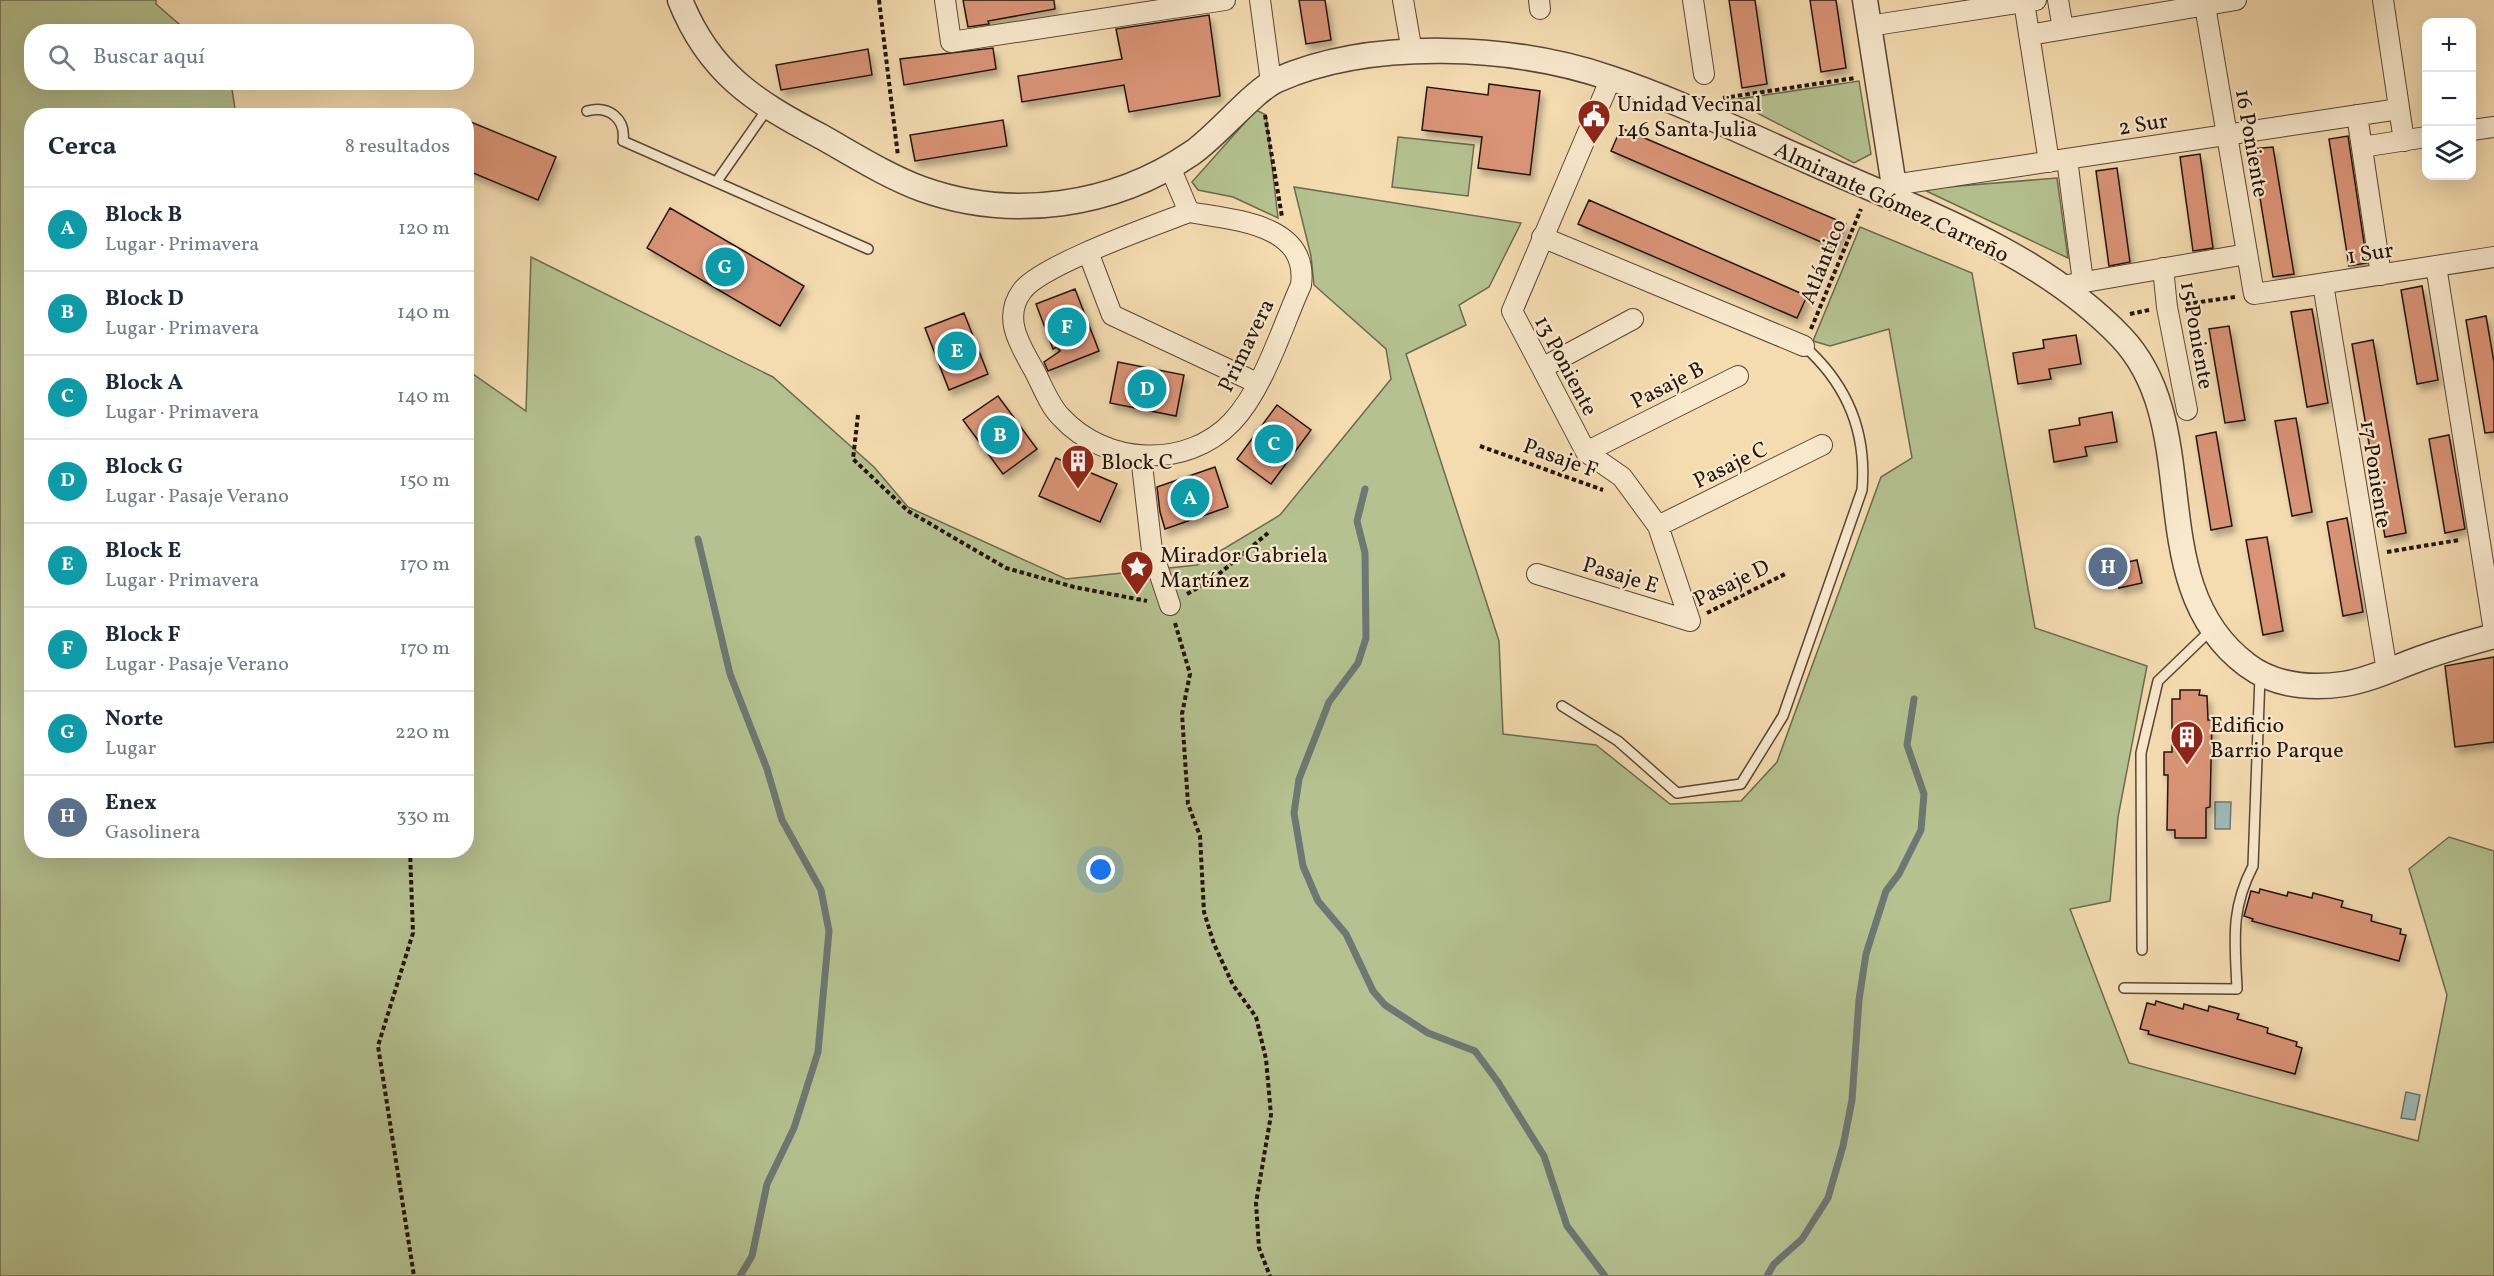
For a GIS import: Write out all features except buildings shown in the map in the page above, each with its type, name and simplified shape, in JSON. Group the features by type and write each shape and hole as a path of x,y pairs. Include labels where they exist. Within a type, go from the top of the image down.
{"street":[{"name":"Almirante Gómez Carreño","path":"680,0 699,41 714,61 730,79 768,108 901,180 967,201 1027,206 1086,200 1115,191 1170,167 1215,135 1271,82 1341,62 1412,52 1446,51 1548,61 1611,78 1869,188 1894,192 2073,284 2118,334 2144,368 2153,386 2163,425 2186,570 2196,601 2212,629 2236,657 2260,675 2269,680 2294,685 2343,684 2387,671 2452,647 2494,636"},
{"path":"945,0 951,42 1225,0"},
{"path":"1260,0 1271,82"},
{"path":"1403,0 1412,52"},
{"path":"1693,0 1704,74"},
{"path":"1865,0 1894,192"},
{"path":"2058,0 2063,29"},
{"path":"2029,35 2205,2 2235,0"},
{"path":"2383,0 2404,141"},
{"path":"1869,26 2030,1 2029,35 2058,160 2073,284 2247,254"},
{"name":"16 Poniente","path":"2205,2 2254,294"},
{"name":"13 Poniente","path":"1611,78 1512,311 1586,452 1622,477 1658,526 1690,621"},
{"name":"2 Sur","path":"1894,192 2058,160 2399,108"},
{"path":"2357,115 2381,275"},
{"path":"2476,129 2494,127"},
{"path":"2362,147 2422,138"},
{"path":"1170,167 1189,212 1252,224 1286,238"},
{"name":"Primavera","path":"1189,212 1088,252 1027,285 1021,292 1013,310 1014,330 1059,415 1079,433 1102,447 1140,456 1174,453 1205,441 1233,421 1257,383 1301,285 1302,274 1298,255 1286,238"},
{"path":"1542,237 1804,346"},
{"path":"1088,252 1112,315 1257,383"},
{"name":"1 Sur","path":"2254,294 2494,257"},
{"path":"2436,266 2481,536 2494,631"},
{"name":"15 Poniente","path":"2163,268 2167,307 2187,410"},
{"name":"17 Poniente","path":"2323,284 2365,555 2387,671"},
{"path":"1542,368 1633,319"},
{"name":"Pasaje B","path":"1586,452 1738,376"},
{"name":"Pasaje C","path":"1658,526 1822,446"},
{"path":"1140,456 1152,551 1170,605"},
{"name":"Pasaje E","path":"1537,574 1690,621"}],"lane":[{"path":"717,181 768,108"},
{"path":"587,111 600,109 614,114 622,126 623,141 868,249"},
{"path":"1562,706 1618,741 1677,792 1741,784 1783,716 1862,490 1863,453 1855,416 1835,378 1804,346"},
{"path":"2142,950 2141,753 2158,681 2212,629"},
{"path":"2124,988 2237,989 2235,927 2240,890 2253,866 2260,675"}],"path":[{"path":"879,0 901,180"},
{"path":"1712,99 1876,75"},
{"path":"1271,82 1264,108 1286,238"},
{"name":"Atlántico","path":"1804,346 1869,188"},
{"path":"858,415 853,459 908,511 1006,568 1074,587 1170,605 1213,579 1268,533"},
{"name":"Pasaje F","path":"1480,446 1614,494 1622,477"},
{"path":"2365,555 2481,536"},
{"name":"Pasaje D","path":"1690,621 1787,573"},
{"path":"1170,605 1190,674 1183,724 1188,804 1200,836 1204,912 1214,944 1233,985 1256,1017 1266,1059 1271,1115 1256,1203 1259,1248 1270,1276"},
{"path":"410,858 413,933 378,1046 414,1276"}],"green space":[{"path":"0,0 156,0 156,4 179,24 24,24 24,90 232,90 235,108 24,108 24,858 474,858 474,375 526,411 531,257 773,377 874,467 908,507 1066,579 1197,565 1280,515 1391,379 1386,349 1314,285 1311,256 1294,187 1521,223 1489,287 1459,305 1466,325 1406,354 1499,641 1503,734 1596,745 1670,804 1741,801 1777,762 1881,477 1912,458 1889,329 1830,346 1813,341 1860,227 1972,273 2035,628 2147,666 2118,817 2110,901 2070,909 2129,1063 2418,1141 2447,995 2409,869 2449,837 2494,851 2494,1276 0,1276"},
{"path":"1859,81 1871,154 1854,163 1732,100"},
{"path":"1256,110 1266,115 1278,218 1233,197 1198,190 1192,182"},
{"path":"1398,137 1474,145 1468,196 1392,187"},
{"path":"2057,178 2068,258 1922,189"}],"water":[{"path":"2215,802 2231,802 2230,829 2215,829"},
{"path":"2406,1092 2420,1095 2415,1120 2401,1118"}],"waterway":[{"path":"1365,489 1357,521 1365,553 1366,638 1358,663 1329,702 1299,779 1294,813 1303,866 1318,901 1346,934 1373,991 1385,1005 1428,1033 1475,1051 1498,1082 1544,1156 1567,1226 1605,1276"},
{"path":"698,539 730,674 767,769 782,820 821,890 829,931 818,1052 794,1128 767,1184 752,1256 740,1276"},
{"path":"1767,1276 1774,1264 1802,1239 1828,1198 1843,1146 1852,1100 1859,1000 1866,954 1886,891 1899,874 1921,830 1924,794 1907,745 1914,699"}],"place":[{"name":"Unidad Vecinal 146 Santa Julia","path":"1594,145"},
{"name":"Norte","path":"725,267"},
{"name":"Block F","path":"1067,327"},
{"name":"Block E","path":"957,351"},
{"name":"Block G","path":"1147,389"},
{"name":"Block D","path":"1000,435"},
{"name":"Block A","path":"1274,444"},
{"name":"Block C","path":"1078,490"},
{"name":"Block B","path":"1190,498"},
{"name":"Enex","path":"2108,567"},
{"name":"Mirador Gabriela Martínez","path":"1137,596"},
{"name":"Edificio Barrio Parque","path":"2187,766"}]}
